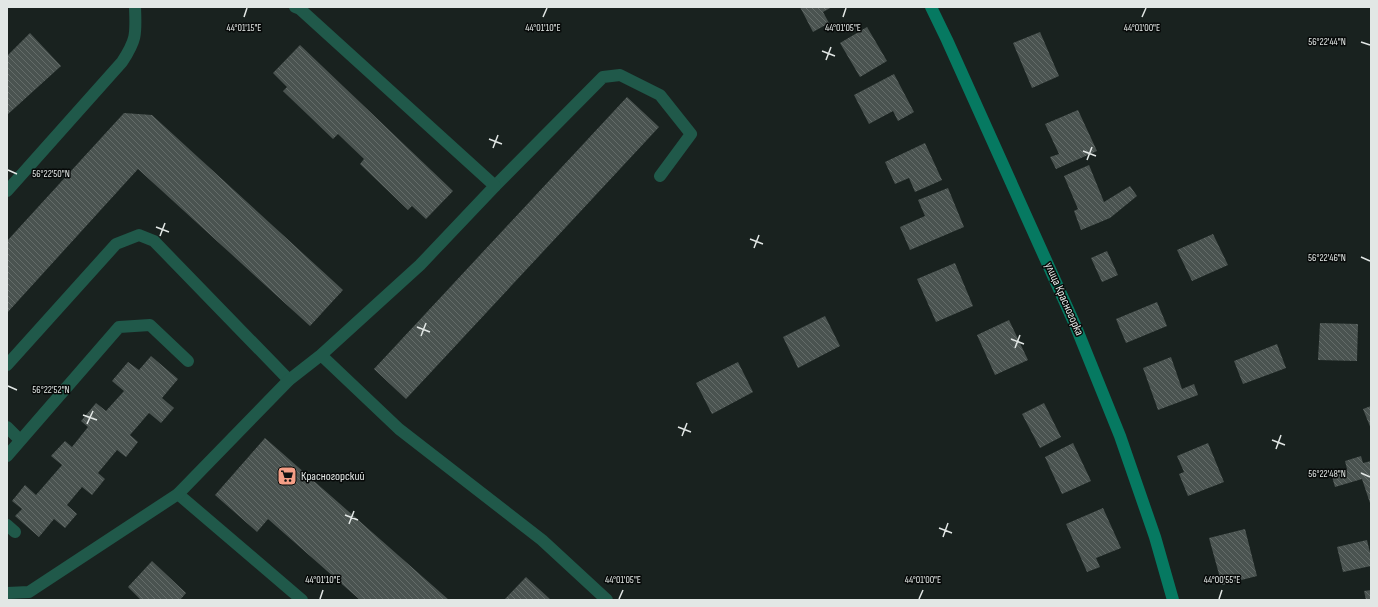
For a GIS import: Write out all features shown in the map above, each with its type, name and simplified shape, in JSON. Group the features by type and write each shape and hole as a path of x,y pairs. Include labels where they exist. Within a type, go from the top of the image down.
{"main road":[{"name":"улица Красногорка","path":"931,7 1076,327 1120,436 1155,537 1173,600"}],"street":[{"path":"7,192 122,62 132,46 136,32 135,7"},
{"path":"295,7 300,9 494,186"},
{"path":"7,593 29,592 178,494 289,380 321,355 420,265 494,186 603,76 620,75 660,96 691,134 660,176"},
{"path":"7,365 116,244 139,235 154,241 289,380"},
{"path":"7,456 119,327 150,325 188,361"},
{"path":"321,355 399,429 542,540 607,600"},
{"path":"7,426 20,440"},
{"path":"178,494 302,600"}],"building":[{"path":"800,7 832,7 823,12 829,23 813,32"},
{"path":"867,27 887,61 860,77 840,43"},
{"path":"1040,32 1059,76 1032,88 1013,43"},
{"path":"30,33 61,66 7,115 7,56"},
{"path":"300,45 453,191 426,219 412,206 408,210 360,164 364,159 338,134 333,139 283,91 287,87 273,73"},
{"path":"894,74 914,112 898,121 893,111 869,124 854,95"},
{"path":"627,97 659,127 406,399 374,369"},
{"path":"1078,110 1097,151 1056,169 1050,157 1059,154 1045,124"},
{"path":"124,113 152,115 343,290 310,326 138,169 7,313 7,241"},
{"path":"925,143 942,180 915,192 909,178 895,184 885,162"},
{"path":"1089,165 1104,202 1130,186 1137,196 1110,218 1081,230 1074,211 1078,209 1064,176"},
{"path":"948,188 964,227 910,250 900,227 925,216 918,200"},
{"path":"1213,234 1228,265 1192,281 1177,250"},
{"path":"1107,251 1118,275 1102,282 1091,258"},
{"path":"955,263 973,306 936,322 917,279"},
{"path":"1157,302 1167,326 1126,343 1116,319"},
{"path":"825,316 840,346 798,368 783,337"},
{"path":"1009,320 1028,360 995,375 977,335"},
{"path":"1320,323 1358,324 1357,361 1318,360"},
{"path":"1277,344 1286,368 1243,384 1234,361"},
{"path":"151,356 178,379 162,398 174,408 161,423 149,413 130,435 138,442 126,457 117,450 98,473 105,479 92,495 82,487 67,505 77,514 65,528 54,519 39,537 15,516 22,509 12,501 25,485 36,495 62,465 51,456 65,441 72,447 88,427 81,421 96,403 106,411 124,391 112,381 128,362 139,370"},
{"path":"1171,357 1182,389 1194,384 1198,395 1158,410 1143,368"},
{"path":"738,362 753,392 712,414 696,383"},
{"path":"1044,403 1061,437 1040,448 1022,414"},
{"path":"1371,406 1371,429 1363,409"},
{"path":"265,438 449,600 360,600 268,519 257,532 215,495"},
{"path":"1073,443 1091,481 1062,494 1045,457"},
{"path":"1208,443 1224,482 1188,496 1179,474 1184,472 1177,456"},
{"path":"1361,456 1363,463 1371,461 1371,506 1362,479 1335,487 1331,473 1347,469 1345,461"},
{"path":"1103,508 1121,548 1096,558 1100,567 1087,572 1066,524"},
{"path":"1245,529 1257,576 1222,585 1209,538"},
{"path":"1367,540 1371,557 1371,566 1343,572 1337,547"},
{"path":"152,561 186,593 180,600 141,600 128,587"},
{"path":"526,577 551,600 504,600"},
{"path":"1371,590 1371,600 1366,600 1364,591"}],"place":[{"name":"Красногорский","path":"287,476"}]}
